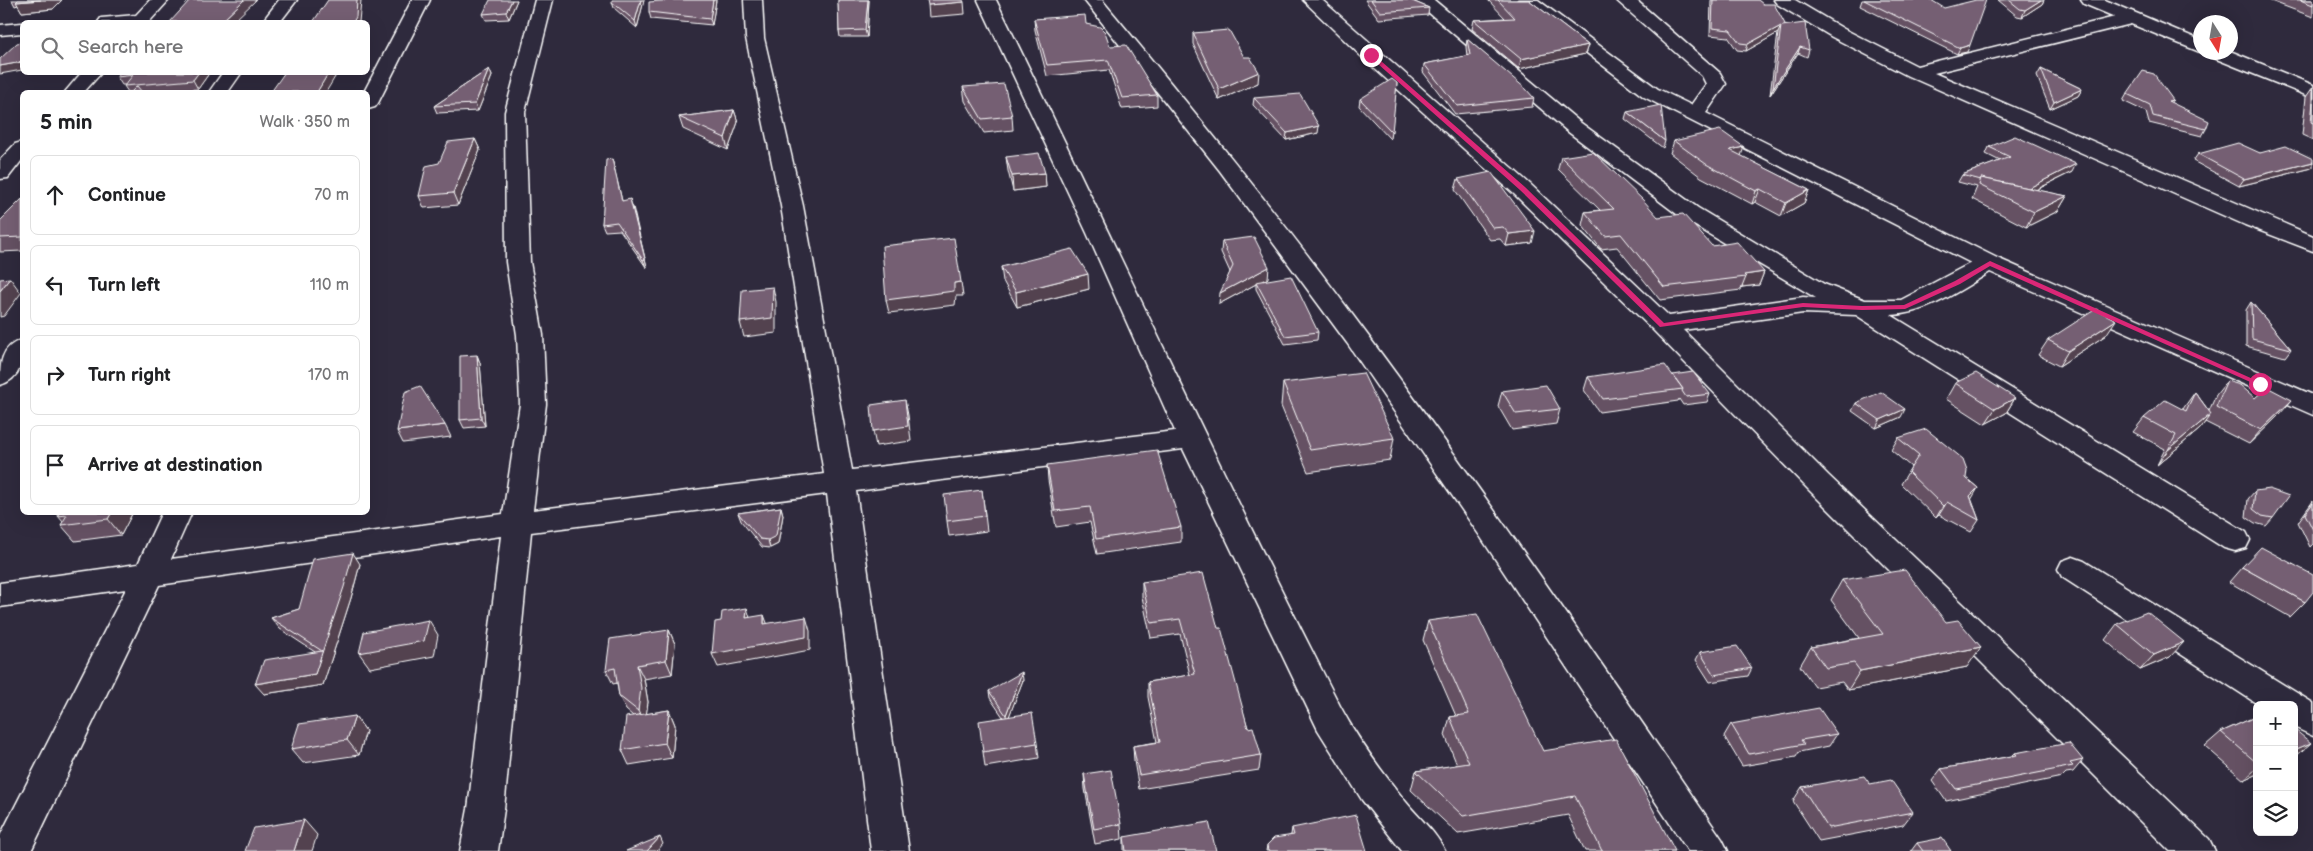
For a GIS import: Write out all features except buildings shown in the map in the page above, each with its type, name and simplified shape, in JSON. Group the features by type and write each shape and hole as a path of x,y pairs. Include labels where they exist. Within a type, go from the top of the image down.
{"street":[{"path":"141,20 160,0"},
{"path":"273,20 288,0"},
{"path":"370,99 420,0"},
{"path":"479,851 486,809 517,522 533,404 530,335 518,262 515,112 544,0"},
{"path":"753,0 755,38 794,216 840,482 890,851"},
{"path":"987,0 1098,233 1192,438 1330,720 1353,759 1378,795 1426,851"},
{"path":"1093,0 1190,117 1355,336 1515,562 1709,851"},
{"path":"1312,0 1522,189 1663,325 1818,482 2196,851"},
{"path":"1424,0 1574,127 1690,213 1815,289 1862,308 2236,540"},
{"path":"1527,0 1651,93 1990,263 2313,406"},
{"path":"1624,0 1710,73 1716,84 1694,114"},
{"path":"1783,0 1838,33 1915,72 2253,220 2313,244"},
{"path":"2090,0 2193,43"},
{"path":"1915,72 2132,18"},
{"path":"0,30 20,28"},
{"path":"2235,60 2313,92"},
{"path":"76,90 90,75"},
{"path":"220,90 231,75"},
{"path":"0,150 20,148"},
{"path":"0,173 20,150"},
{"path":"1663,325 1803,305 1862,308 1905,307 1957,282 1990,263"},
{"path":"0,376 20,351"},
{"path":"0,595 517,522 1192,438"},
{"path":"12,851 149,574 176,515"},
{"path":"2073,569 2281,701"},
{"path":"2298,712 2313,721"}],"route":[{"path":"1371,55 1522,189 1663,325 1803,305 1862,308 1905,307 1957,282 1990,263 2260,384"}]}
